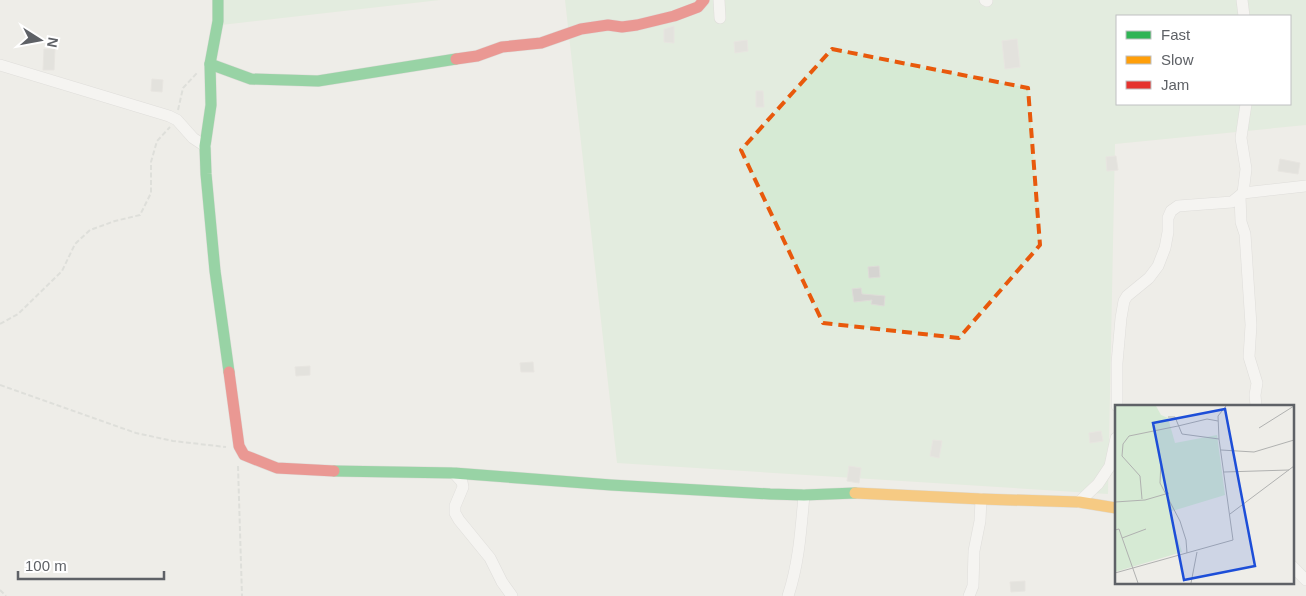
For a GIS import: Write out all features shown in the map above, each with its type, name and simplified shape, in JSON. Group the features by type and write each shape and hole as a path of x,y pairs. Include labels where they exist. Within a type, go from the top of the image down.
{"street":[{"path":"218,0 218,21 210,64 211,105 205,146 206,174 215,271 239,446 244,455 277,468 307,470 454,473 718,492 804,495 854,493 1079,502 1115,508"},
{"path":"210,64 251,79 318,81 477,56 502,47 541,43 581,29 608,25 622,27 637,25 674,16 698,7 704,0"},
{"path":"719,0 720,18"},
{"path":"1242,0 1244,15"},
{"path":"0,65 170,116 177,120 193,138 205,146"},
{"path":"1246,105 1241,138 1246,169 1242,194 1241,222 1245,234 1251,324 1250,358 1257,383 1256,405"},
{"path":"1117,405 1117,364 1124,300 1150,278 1158,266 1165,248 1168,218 1171,211 1178,206 1232,202 1242,194 1306,186"},
{"path":"1079,502 1098,484 1110,466 1115,443"},
{"path":"454,473 462,482 455,506 455,513 490,558 502,582 512,596"},
{"path":"788,596 799,552 804,495"},
{"path":"969,596 973,586 974,551 980,521 981,499"},
{"path":"1294,568 1306,580"}],"path":[{"path":"0,324 18,314 62,271 75,244 90,230 140,215 151,193 151,162 157,141 177,120 183,88 196,73 210,64"},
{"path":"0,385 136,433 173,441 230,448"},
{"path":"238,462 242,596"},
{"path":"0,590 6,596"}],"highlighted area":[{"path":"832,49 1028,88 1040,245 959,338 823,323 741,150"}],"green space":[{"path":"219,0 440,0 221,25"},
{"path":"565,0 1306,0 1306,125 1115,144 1108,494 617,463"}],"building":[{"path":"674,26 674,43 664,42 664,29"},
{"path":"1017,39 1020,67 1005,69 1002,41"},
{"path":"747,40 748,51 735,53 734,42"},
{"path":"44,49 55,49 54,70 43,70"},
{"path":"152,79 163,80 162,92 151,91"},
{"path":"756,91 763,91 764,107 756,107"},
{"path":"1116,156 1118,170 1107,171 1106,157"},
{"path":"1280,159 1300,163 1298,174 1278,171"},
{"path":"879,266 880,277 869,278 868,267"},
{"path":"861,288 862,294 885,296 884,306 871,304 872,300 854,302 852,289"},
{"path":"533,362 534,372 521,372 520,363"},
{"path":"310,366 310,375 296,376 295,367"},
{"path":"1101,431 1103,441 1090,443 1089,433"},
{"path":"933,440 942,441 939,458 930,456"},
{"path":"849,466 861,468 859,483 847,481"},
{"path":"1025,581 1025,591 1011,592 1010,582"}],"traffic: fast":[{"path":"218,0 218,21 210,64 211,105 205,146 215,271 229,372"},
{"path":"210,64 251,79 318,81 456,59"},
{"path":"334,471 454,473 611,485 770,494 855,493"}],"traffic: slow":[{"path":"855,493 1079,502 1115,508"}],"traffic: jam":[{"path":"456,59 477,56 502,47 541,43 581,29 608,25 622,27 637,25 674,16 698,7 704,0"},
{"path":"229,372 239,446 244,455 277,468 334,471"}]}
